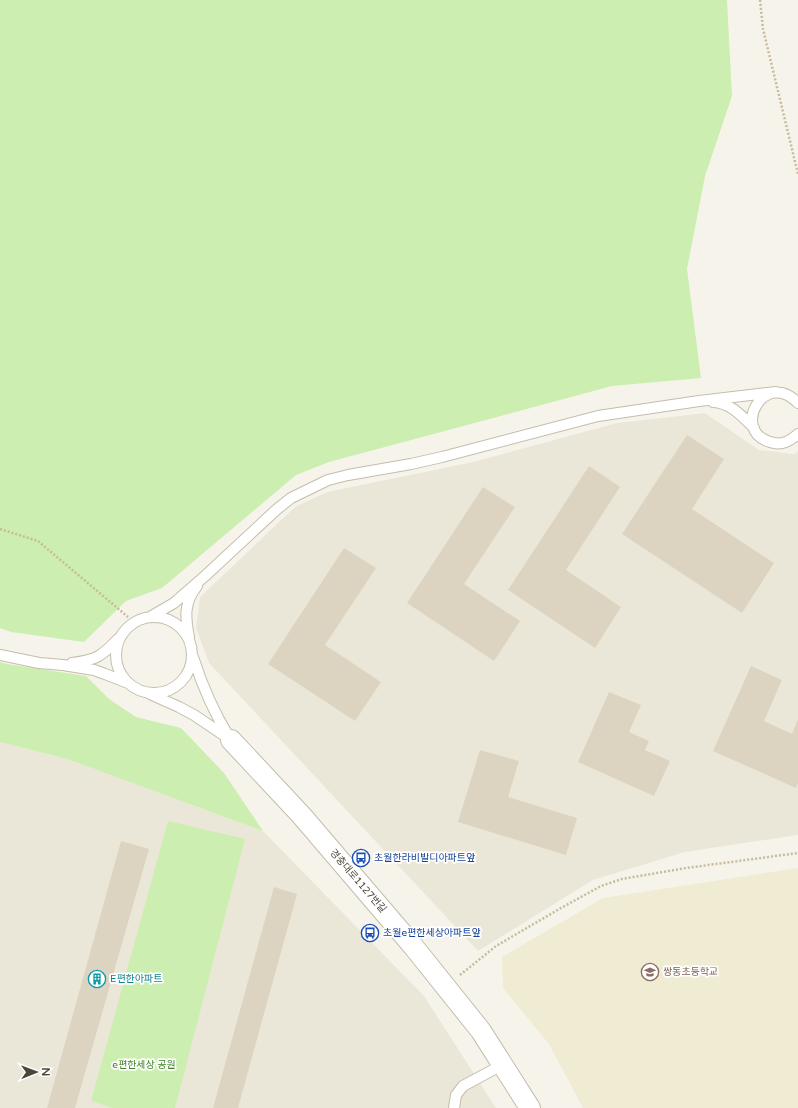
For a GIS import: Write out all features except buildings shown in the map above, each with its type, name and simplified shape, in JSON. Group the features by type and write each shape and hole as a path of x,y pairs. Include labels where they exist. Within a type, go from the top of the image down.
{"street":[{"name":"경충대로1127번길","path":"231,740 302,816 381,907 481,1031 530,1108"}],"lane":[{"path":"754,429 752,420 753,411 756,404 768,394 776,392"},
{"path":"150,617 174,603 291,498 328,480 442,457 598,416 699,401 776,392 792,396 798,403"},
{"path":"699,401 721,403 731,407 743,417 759,436 766,441 775,444 783,443 792,440 798,434"},
{"path":"205,576 194,590 188,601 186,621 192,655 209,701 231,740"},
{"path":"63,665 99,657 120,638 127,628 138,620 150,617 163,617 175,622 184,631 190,643"},
{"path":"120,638 116,651 117,663 122,675 130,684"},
{"path":"0,655 39,663 94,670 105,674 189,712 231,740"},
{"path":"140,690 152,693 165,692 176,686 184,678 190,667 192,655"},
{"path":"454,1108 456,1095 463,1086 502,1065"}],"path":[{"path":"760,0 763,29 798,174"},
{"path":"0,529 38,541 128,617"},
{"path":"445,986 496,946 601,886 622,879 686,868 798,853"}],"shaded area":[{"path":"705,413 759,450 795,454 798,451 798,835 685,852 593,880 478,951 209,663 196,628 200,597 295,507 327,492 473,462 617,423"},
{"path":"0,742 67,759 263,831 424,996 496,1108 0,1108"},
{"name":"쌍동초등학교","path":"798,868 798,1108 583,1108 549,1044 503,988 502,957 603,898"}],"green space":[{"path":"0,0 727,0 732,96 705,176 687,269 701,378 612,386 329,462 296,475 162,588 126,601 84,642 11,632 0,628"},
{"path":"0,662 86,676 109,699 136,717 181,728 224,773 263,831 67,759 0,742"},
{"name":"e편한세상 공원","path":"168,821 245,839 175,1108 113,1108 91,1101"}],"place":[{"name":"초월한라비발디아파트앞","path":"361,858"},
{"name":"초월e편한세상아파트앞","path":"370,933"},
{"name":"쌍동초등학교","path":"650,972"},
{"name":"E편한아파트","path":"97,979"}]}
